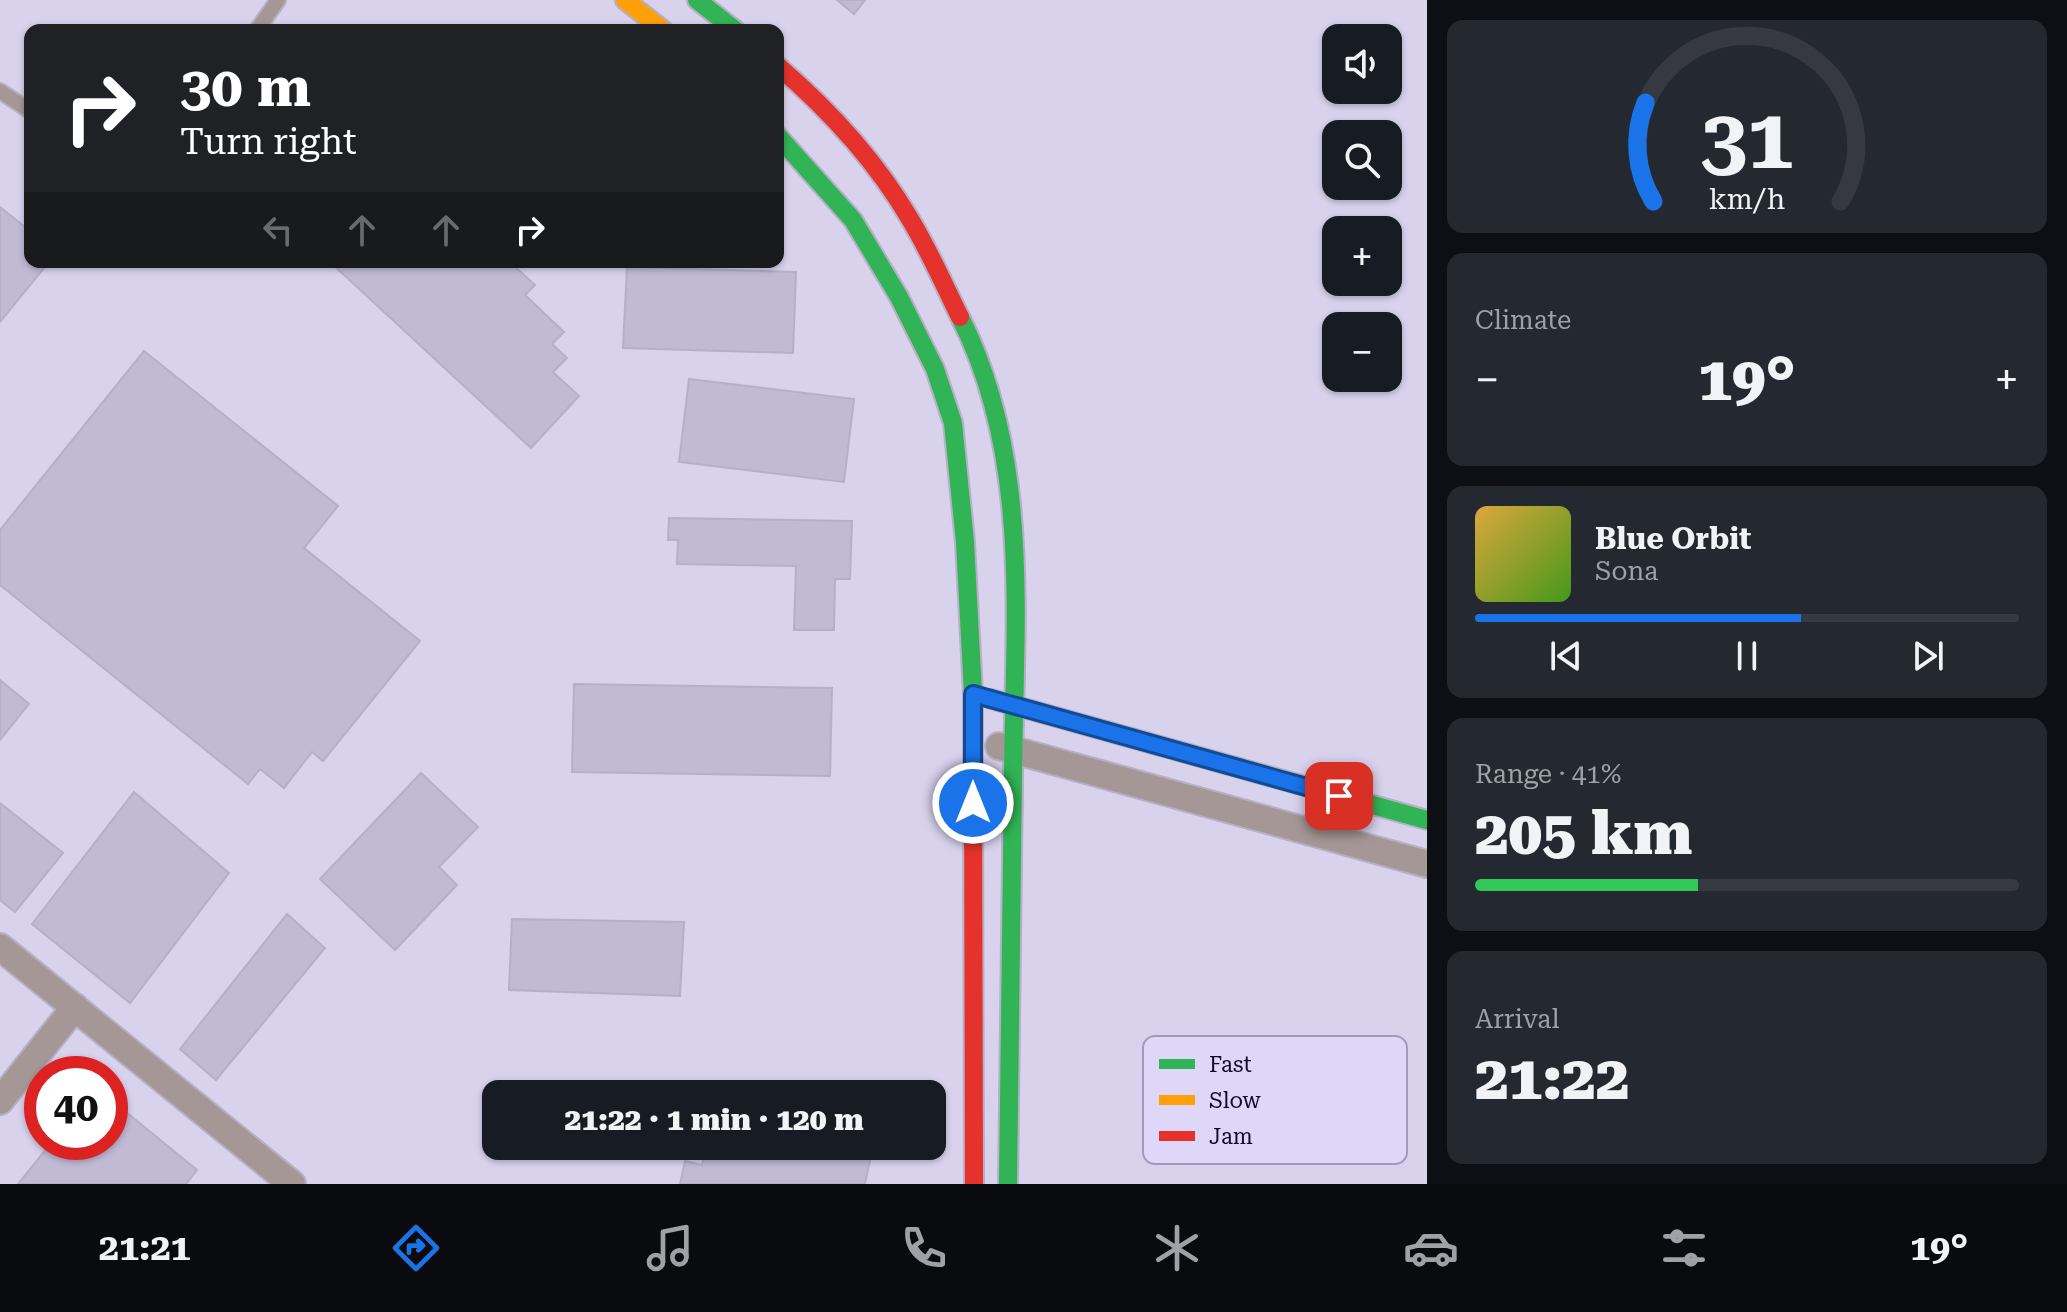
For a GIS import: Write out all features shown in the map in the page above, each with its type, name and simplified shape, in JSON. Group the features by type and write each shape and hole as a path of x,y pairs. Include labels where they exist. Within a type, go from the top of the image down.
{"street":[{"path":"625,0 655,24"},
{"path":"697,0 727,24"},
{"path":"784,71 864,153 910,218 975,346 1002,438 1013,505 1015,705 1008,1184"},
{"path":"784,142 853,220 899,297 935,369 953,423 973,694 974,1184"},
{"path":"973,694 1427,820"},
{"path":"973,739 1427,864"},
{"path":"0,947 292,1184"},
{"path":"0,1101 75,1007"}],"lane":[{"path":"261,24 278,0"},
{"path":"0,91 24,107"}],"building":[{"path":"837,0 865,0 854,14"},
{"path":"0,207 24,226 24,268 44,268 0,322"},
{"path":"336,268 517,268 535,285 525,295 564,332 552,344 567,358 553,372 579,396 531,448"},
{"path":"627,268 796,272 793,353 623,348"},
{"path":"144,351 338,506 304,548 420,641 323,761 312,752 284,788 260,769 248,784 0,585 0,530"},
{"path":"689,379 854,399 844,482 679,462"},
{"path":"669,518 852,521 850,579 835,579 834,630 794,630 796,566 677,564 678,540 668,540"},
{"path":"0,680 29,704 0,740"},
{"path":"574,684 832,688 830,776 572,772"},
{"path":"421,773 478,827 439,867 457,885 395,950 320,879"},
{"path":"134,792 229,873 130,1003 32,924"},
{"path":"0,803 63,853 15,912 0,900"},
{"path":"287,914 325,948 216,1080 180,1049"},
{"path":"512,919 684,922 680,996 509,990"},
{"path":"128,1114 197,1170 186,1184 18,1184 37,1160 128,1160"},
{"path":"703,1160 870,1160 865,1184 680,1184 685,1161 702,1165"}],"traffic: fast":[{"path":"697,0 727,24"},
{"path":"784,143 853,220 899,297 935,369 953,423 965,542 973,694 973,769"},
{"path":"960,317 983,371 999,427 1009,484 1014,542 1016,601 1008,1184"},
{"path":"991,699 1427,820"}],"traffic: slow":[{"path":"625,0 655,24"}],"traffic: jam":[{"path":"784,72 833,118 882,177 917,231 960,317"},
{"path":"973,769 974,1184"}],"route":[{"path":"973,803 973,694 1339,796"}]}
